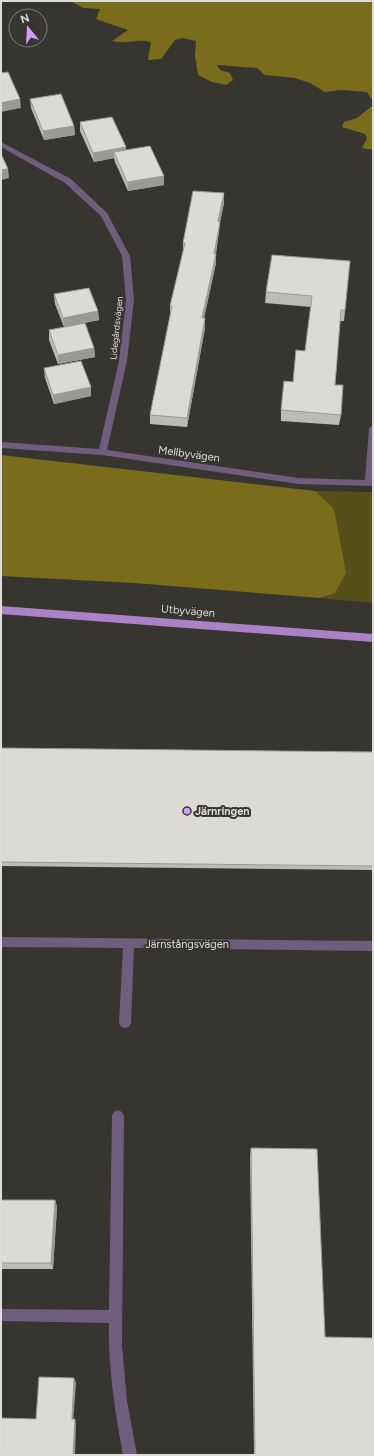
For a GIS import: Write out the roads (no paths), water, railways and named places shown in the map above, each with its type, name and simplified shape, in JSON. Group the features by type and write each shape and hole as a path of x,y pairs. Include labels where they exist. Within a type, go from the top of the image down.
{"main road":[{"name":"Utbyvägen","path":"1,610 140,619 373,638"}],"street":[{"name":"Lidegårdsvägen","path":"1,144 68,181 104,215 126,256 130,300 123,361 107,436 102,452"},
{"path":"371,483 373,428"},
{"name":"Mellbyvägen","path":"1,445 102,452 299,481 371,483"},
{"name":"Järnstångsvägen","path":"1,942 373,946"},
{"path":"125,1024 129,944"},
{"path":"118,1116 115,1344 120,1401 130,1455"},
{"path":"1,1315 115,1317"}],"place":[{"name":"Järnringen","path":"187,811"}]}
